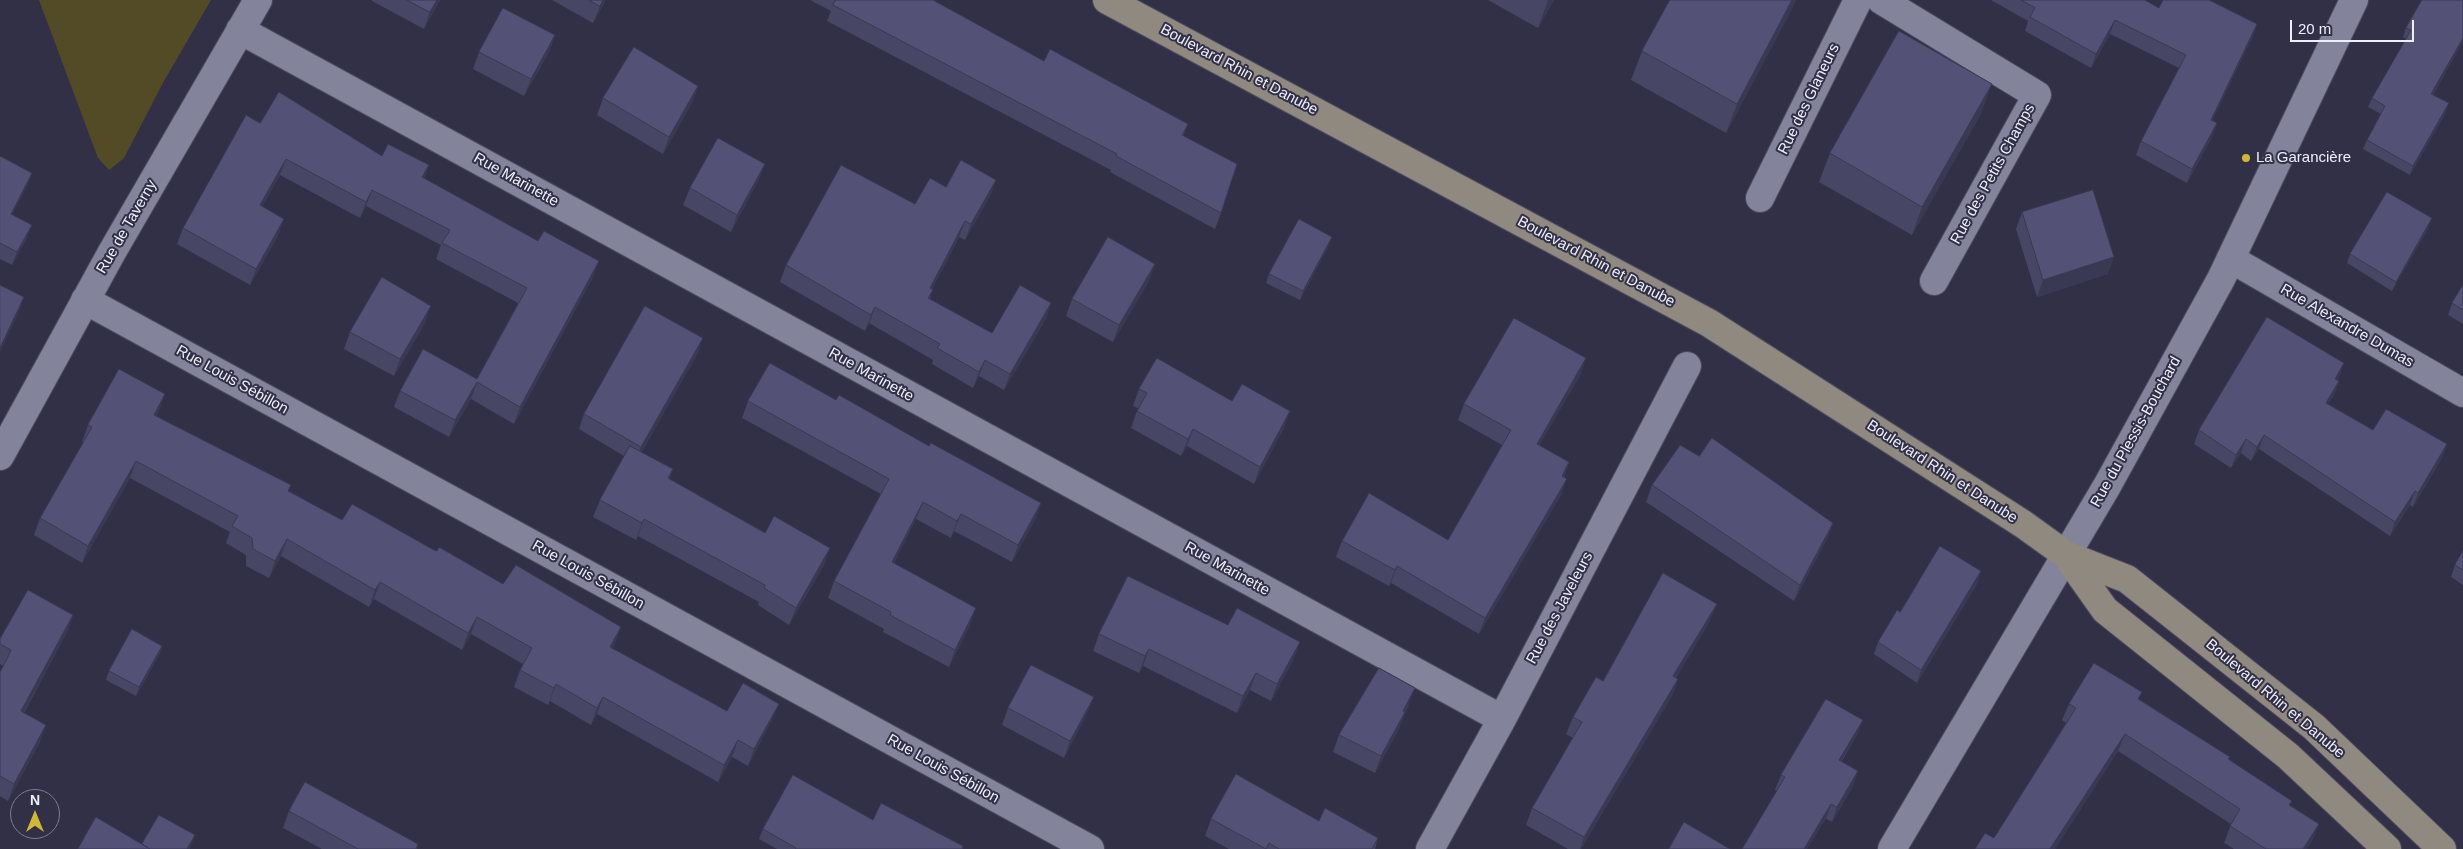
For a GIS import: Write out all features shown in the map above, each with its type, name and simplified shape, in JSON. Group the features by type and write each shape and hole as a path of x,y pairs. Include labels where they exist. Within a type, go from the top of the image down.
{"main road":[{"name":"Boulevard Rhin et Danube","path":"1107,0 1709,324 2023,524 2066,556 2127,579 2314,727 2442,849"},
{"name":"Boulevard Rhin et Danube","path":"2066,556 2105,610 2288,756 2386,849"}],"street":[{"name":"Rue de Taverny","path":"0,456 86,300 258,0"},
{"name":"Rue des Glaneurs","path":"1760,198 1858,0"},
{"name":"Rue des Petits Champs","path":"1881,0 2037,95 1934,281"},
{"name":"Rue du Plessis-Bouchard","path":"1892,849 2108,486 2232,259 2354,0"},
{"name":"Rue Marinette","path":"240,30 1502,719"},
{"name":"Rue Alexandre Dumas","path":"2232,259 2463,393"},
{"name":"Rue Louis Sébillon","path":"86,300 1090,849"},
{"name":"Rue des Javeleurs","path":"1430,849 1502,719 1687,366"}],"shaded area":[{"path":"39,0 211,0 164,81 124,158 109,170 98,158"}],"building":[{"path":"407,0 437,0 430,12"},
{"path":"589,0 603,0 600,6"},
{"path":"836,0 933,0 1044,61 1050,49 1188,124 1182,135 1237,164 1221,213 1116,156 1117,154 833,5"},
{"path":"1670,0 1792,0 1737,104 1642,51"},
{"path":"2021,0 2145,0 2159,8 2163,0 2209,0 2257,24 2211,120 2217,123 2192,169 2141,141 2186,55 2115,20 2096,54 2030,17 2035,8"},
{"path":"2422,0 2463,0 2463,38 2431,94 2449,103 2413,166 2367,140 2385,106 2372,98 2411,30 2406,28"},
{"path":"503,8 555,35 531,79 479,52"},
{"path":"1899,31 1992,84 1922,207 1830,153"},
{"path":"634,47 698,86 669,137 603,98"},
{"path":"279,92 382,156 388,144 429,165 422,177 538,241 544,231 599,261 520,407 477,382 455,420 400,391 423,349 477,379 527,288 442,243 450,230 372,190 366,202 286,159 260,205 284,219 256,269 183,228 246,115 260,123"},
{"path":"718,138 765,164 737,215 690,188"},
{"path":"0,156 32,173 11,214 32,225 17,252 0,243"},
{"path":"961,160 996,180 971,224 965,221 930,288 933,290 928,298 992,333 1020,285 1051,303 1010,374 985,360 979,372 937,348 940,344 875,307 871,315 786,265 841,165 915,204 930,178 946,187"},
{"path":"2093,190 2114,257 2043,280 2022,212"},
{"path":"2387,192 2432,218 2396,282 2350,254"},
{"path":"1299,219 1332,237 1303,291 1269,274"},
{"path":"1108,237 1155,264 1119,325 1072,299"},
{"path":"382,277 431,306 400,359 350,332"},
{"path":"0,285 24,297 0,348"},
{"path":"2463,285 2463,310 2452,303"},
{"path":"645,306 703,338 641,447 584,414"},
{"path":"2267,317 2344,363 2335,379 2339,381 2326,403 2373,430 2386,409 2447,444 2418,493 2415,491 2395,522 2264,435 2257,447 2246,439 2236,455 2199,430"},
{"path":"1514,318 1586,358 1537,444 1569,462 1562,476 1567,479 1485,618 1397,566 1395,570 1342,541 1369,493 1448,540 1511,430 1464,404"},
{"path":"1157,358 1232,401 1242,384 1290,411 1260,467 1193,429 1188,439 1137,411 1147,393 1139,389"},
{"path":"770,363 836,400 839,395 929,446 931,443 1041,503 1018,545 961,514 957,521 923,502 892,562 976,608 955,650 890,615 891,612 834,581 889,479 748,401"},
{"path":"119,369 165,394 154,415 291,485 288,491 342,520 352,504 434,550 437,551 439,547 503,584 516,565 621,627 610,647 727,711 743,683 779,704 754,749 738,740 724,765 603,697 597,708 556,684 554,688 520,670 532,648 477,617 468,633 380,582 375,590 287,539 275,561 253,549 252,538 232,526 238,516 136,461 88,546 40,518 92,427 88,425"},
{"path":"1712,438 1833,523 1800,585 1652,485 1680,445 1699,456"},
{"path":"630,446 673,469 668,478 765,533 774,516 830,548 796,608 764,588 765,585 644,519 642,523 600,500"},
{"path":"1940,546 1981,571 1921,670 1878,642 1897,610 1900,612"},
{"path":"2463,551 2463,570 2455,565"},
{"path":"1663,573 1717,604 1673,676 1678,679 1584,837 1532,808 1582,722 1573,717 1596,677 1603,681"},
{"path":"1128,576 1228,625 1237,608 1300,642 1277,684 1256,673 1243,696 1149,649 1145,656 1099,634"},
{"path":"28,590 73,615 21,711 46,725 14,784 0,776 0,672 11,650 0,644 0,639"},
{"path":"132,629 162,646 139,687 109,671"},
{"path":"2094,663 2142,692 2138,699 2230,757 2228,759 2292,801 2289,805 2319,824 2303,849 2266,849 2230,826 2240,809 2125,734 2050,849 1975,849 1985,833 1994,838 2076,708 2069,704"},
{"path":"1031,665 1094,697 1070,741 1008,708"},
{"path":"1379,668 1415,688 1403,711 1405,712 1381,756 1339,735"},
{"path":"1826,699 1863,720 1839,760 1858,771 1837,807 1831,804 1804,849 1742,849 1785,777 1781,775"},
{"path":"1236,774 1319,821 1325,808 1378,838 1372,849 1279,849 1269,843 1266,849 1211,819"},
{"path":"793,775 873,820 881,803 963,846 962,849 795,849 763,829"},
{"path":"305,782 418,844 416,849 358,849 289,811"},
{"path":"159,815 195,835 187,849 150,849 142,844"},
{"path":"96,817 150,849 78,849"},
{"path":"1684,822 1730,849 1669,849"}],"place":[{"name":"La Garancière","path":"2246,158"}]}
